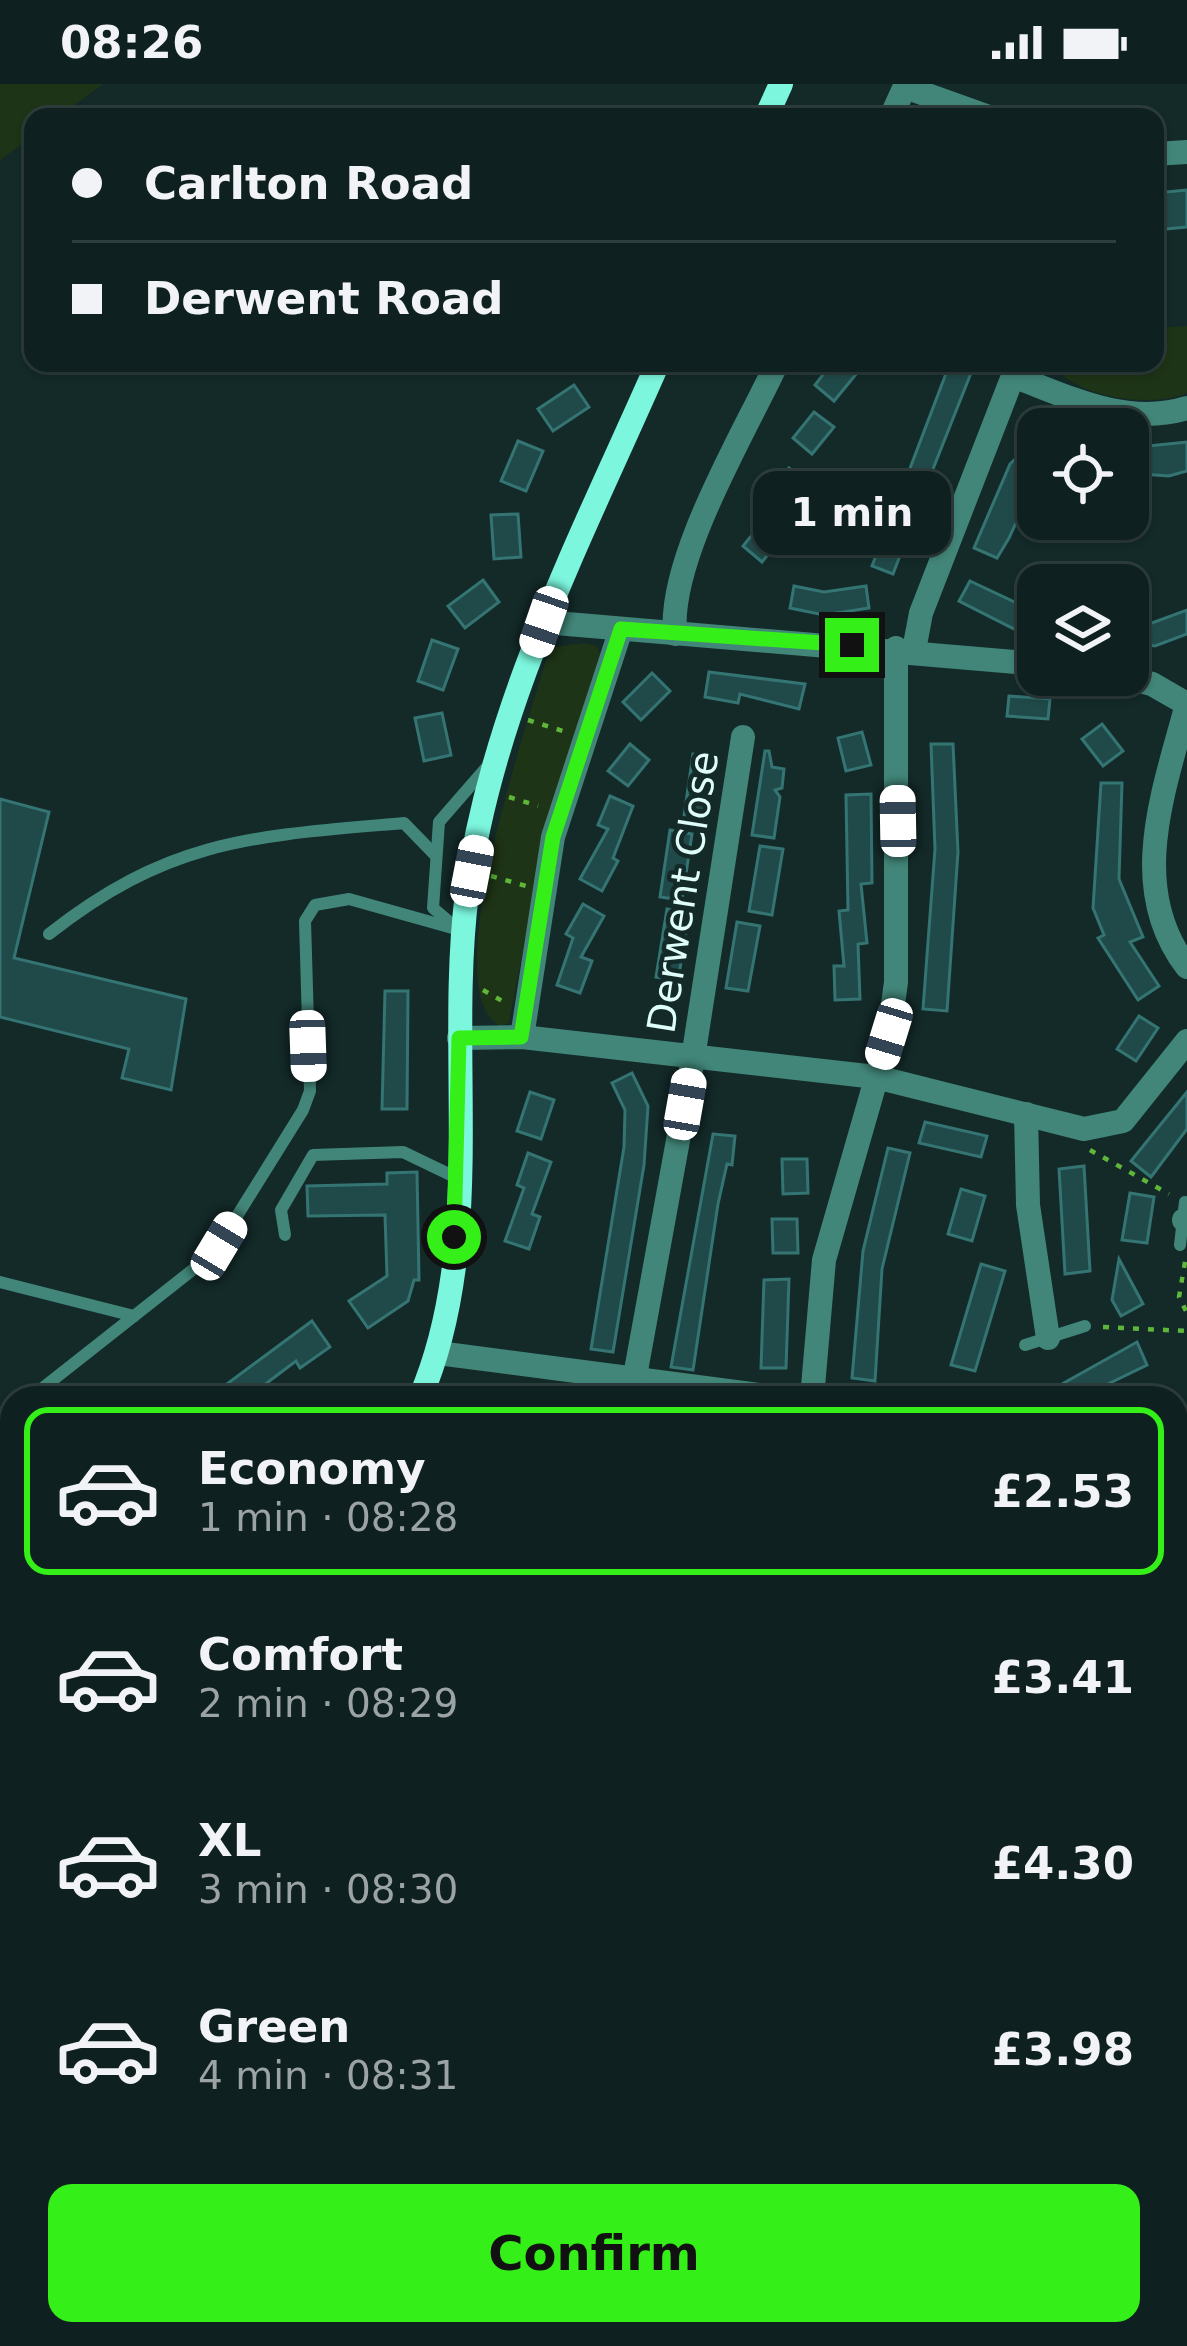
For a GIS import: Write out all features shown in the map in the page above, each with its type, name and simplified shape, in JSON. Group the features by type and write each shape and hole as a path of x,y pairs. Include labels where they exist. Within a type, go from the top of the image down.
{"main road":[{"path":"425,1386 438,1353 451,1278 463,931 490,791 544,622 654,372"}],"street":[{"path":"905,86 965,108"},
{"path":"674,634 672,610 680,572 773,372"},
{"path":"813,1386 824,1260 889,1034 900,907 905,649 1014,372"},
{"path":"1021,372 1107,412 1167,415 1187,408"},
{"path":"544,622 1017,662"},
{"path":"523,1025 543,891 561,813 621,629"},
{"path":"1149,683 1187,704 1153,848 1164,932 1187,968"},
{"name":"Derwent Close","path":"635,1386 743,737"},
{"path":"459,1038 523,1025 693,1058 876,1077 1073,1126 1108,1127 1123,1121 1187,1041"},
{"path":"1026,1114 1036,1341"},
{"path":"438,1353 604,1386"}],"lane":[{"path":"463,931 433,908 439,822 504,742"},
{"path":"49,934 135,873 237,842 404,824 436,856"},
{"path":"45,1386 214,1253 302,1110 310,1091 305,921 315,905 349,898 463,931"},
{"path":"285,1235 281,1210 313,1155 403,1152 457,1178"},
{"path":"0,1282 134,1316"},
{"path":"1036,1341 1085,1326"}],"path":[{"path":"513,716 586,738"},
{"path":"490,791 561,813"},
{"path":"472,871 543,891"},
{"path":"460,977 523,1025"},
{"path":"1073,1126 1084,1145 1184,1222 1185,1262 1179,1298 1187,1313"},
{"path":"1085,1326 1187,1331"}],"green space":[{"path":"0,84 103,84 70,108 24,108 24,143 0,160"},
{"path":"1187,326 1187,393 1153,400 1114,397 1058,372 1164,372 1164,327"},
{"path":"597,646 600,654 543,846 509,1023 500,1026 482,1003 477,963 492,853 546,660 555,647"}],"building":[{"path":"1187,190 1187,227 1164,229 1164,192"},
{"path":"825,372 857,373 834,401 815,385"},
{"path":"947,372 971,372 912,522 893,513"},
{"path":"574,385 589,407 553,431 538,409"},
{"path":"814,412 834,427 812,454 793,438"},
{"path":"518,441 543,451 526,491 501,481"},
{"path":"1187,442 1187,471 1149,475 1149,446"},
{"path":"1017,457 1017,520 997,558 974,548"},
{"path":"789,468 808,484 784,512 766,496"},
{"path":"518,514 521,557 494,559 491,515"},
{"path":"764,520 783,535 762,562 743,546"},
{"path":"884,535 904,545 893,574 872,566"},
{"path":"483,580 499,602 465,628 448,606"},
{"path":"970,581 1017,603 1017,630 959,601"},
{"path":"794,586 824,592 866,586 869,608 824,615 790,608"},
{"path":"1187,610 1187,634 1155,646 1149,645 1152,623"},
{"path":"432,640 458,649 443,690 418,681"},
{"path":"709,672 805,684 799,709 740,694 738,703 705,697"},
{"path":"652,673 670,691 641,720 623,702"},
{"path":"1009,696 1050,699 1048,719 1007,716"},
{"path":"442,713 451,755 424,761 415,718"},
{"path":"1102,724 1123,751 1103,766 1082,739"},
{"path":"862,732 871,765 846,771 838,738"},
{"path":"630,744 649,760 628,786 608,771"},
{"path":"931,744 953,744 958,852 947,1011 923,1009 935,849"},
{"path":"765,751 769,751 772,767 784,769 782,788 775,790 780,797 774,838 752,835"},
{"path":"693,754 715,757 706,827 683,823"},
{"path":"1101,783 1122,783 1119,879 1143,937 1130,942 1159,986 1138,1000 1098,938 1104,935 1093,908"},
{"path":"871,794 872,883 861,884 867,943 858,944 860,999 835,1000 834,966 844,966 839,911 848,910 846,795"},
{"path":"610,796 633,806 613,858 618,861 602,891 580,879 608,829 598,825"},
{"path":"0,799 49,812 14,958 186,999 171,1090 122,1078 129,1049 0,1017"},
{"path":"670,830 692,834 682,900 660,897"},
{"path":"760,846 783,849 772,915 749,911"},
{"path":"583,904 604,916 581,957 592,961 580,993 557,985 573,938 566,934"},
{"path":"667,909 689,913 678,981 656,977"},
{"path":"737,922 760,926 748,991 726,988"},
{"path":"385,991 408,991 407,1109 382,1109"},
{"path":"1139,1016 1158,1028 1136,1061 1117,1049"},
{"path":"632,1073 648,1106 644,1165 613,1352 591,1349 624,1147 625,1110 612,1083"},
{"path":"530,1092 554,1100 541,1139 517,1131"},
{"path":"1187,1092 1187,1129 1151,1177 1131,1161"},
{"path":"925,1122 987,1136 981,1157 919,1143"},
{"path":"713,1134 735,1136 732,1165 727,1164 718,1204 693,1370 671,1367"},
{"path":"888,1148 910,1153 882,1269 875,1381 852,1378 863,1251"},
{"path":"528,1153 551,1162 532,1214 540,1217 529,1249 505,1241 524,1188 517,1185"},
{"path":"782,1159 807,1159 808,1193 783,1194"},
{"path":"1084,1166 1090,1271 1065,1274 1059,1169"},
{"path":"417,1172 419,1280 414,1280 408,1301 368,1328 349,1301 387,1276 385,1215 308,1216 307,1186 387,1184 387,1173"},
{"path":"961,1189 985,1196 972,1241 948,1234"},
{"path":"1130,1193 1154,1197 1147,1243 1122,1240"},
{"path":"772,1219 797,1219 798,1253 773,1253"},
{"path":"1119,1259 1143,1304 1121,1316 1112,1300"},
{"path":"981,1264 1005,1271 975,1371 951,1365"},
{"path":"789,1279 786,1368 761,1368 764,1280"},
{"path":"312,1321 330,1347 300,1368 296,1361 263,1386 224,1386"},
{"path":"1137,1342 1147,1365 1104,1386 1058,1386"}],"route":[{"path":"454,1237 459,1038 521,1037 553,837 621,629 852,645"}]}
